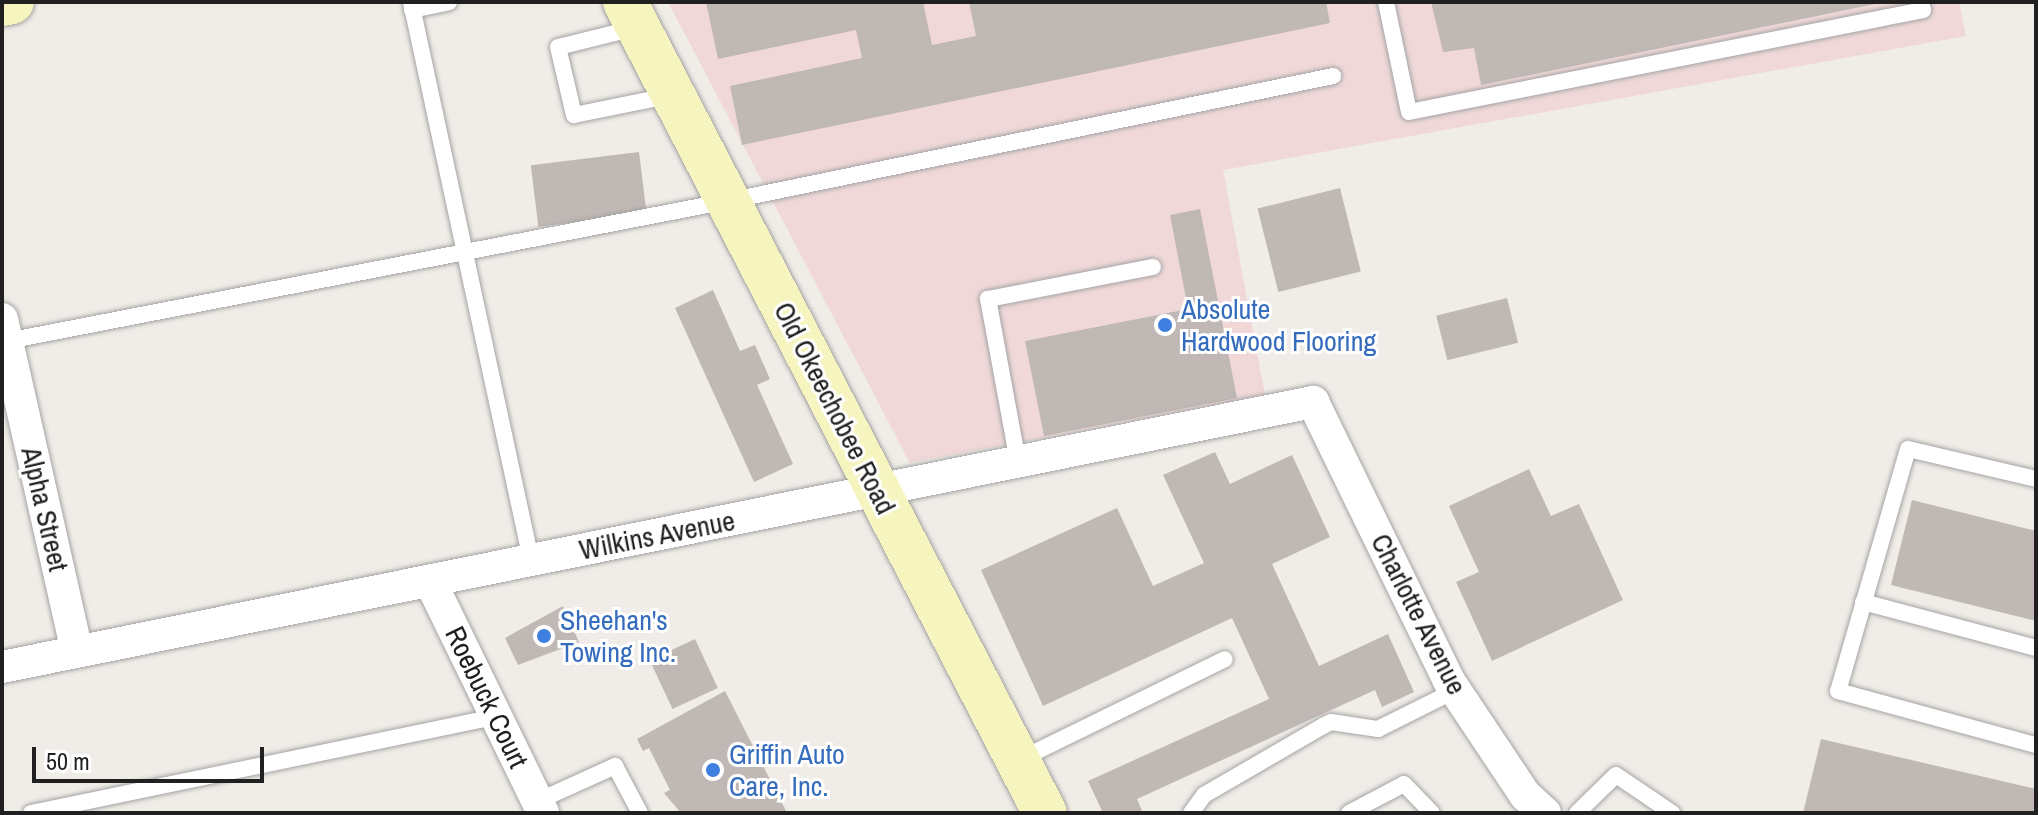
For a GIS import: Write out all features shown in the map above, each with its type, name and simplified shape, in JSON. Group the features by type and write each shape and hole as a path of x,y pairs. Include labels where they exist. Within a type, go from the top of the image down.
{"street":[{"path":"2,4 12,2"},
{"name":"Old Okeechobee Road","path":"632,14 1045,813"},
{"name":"Alpha Street","path":"4,330 77,652"},
{"name":"Wilkins Avenue","path":"2,667 1313,402"},
{"name":"Charlotte Avenue","path":"1313,402 1456,690 1525,795 1545,813"},
{"name":"Roebuck Court","path":"430,581 498,716 539,809"}],"lane":[{"path":"449,2 411,6 531,560"},
{"path":"1386,2 1409,112 1923,10 1921,2"},
{"path":"632,14 558,47 574,115 673,94"},
{"path":"4,330 728,201 1333,76"},
{"path":"1018,462 988,299 1153,267"},
{"path":"2036,479 1908,449 1838,691 2036,745"},
{"path":"1863,602 2036,648"},
{"path":"1018,761 1225,659"},
{"path":"1191,813 1204,795 1331,722 1378,729 1456,690"},
{"path":"31,813 498,716"},
{"path":"539,809 615,766 640,813"},
{"path":"1577,813 1616,775 1672,813"},
{"path":"1349,813 1404,784 1432,813"}],"shaded area":[{"path":"668,2 1959,2 1966,36 1223,170 1265,395 910,463"}],"building":[{"path":"706,2 923,2 932,45 976,36 969,2 1326,2 1330,23 742,145 730,86 862,58 856,30 718,59"},
{"path":"1431,2 1880,3 1481,85 1474,48 1443,52"},
{"path":"639,152 647,214 538,227 531,165"},
{"path":"1340,188 1361,271 1278,292 1258,209"},
{"name":"Absolute Hardwood Flooring","path":"1200,209 1237,398 1044,436 1025,341 1188,309 1170,215"},
{"path":"713,290 740,351 755,345 770,379 757,385 793,464 754,482 675,308"},
{"path":"1507,298 1518,343 1447,360 1436,316"},
{"path":"1215,452 1230,484 1292,455 1330,537 1272,564 1319,666 1388,634 1414,692 1382,707 1375,690 1137,799 1143,813 1103,813 1088,781 1269,699 1232,618 1043,706 981,570 1117,508 1153,586 1204,563 1163,475"},
{"path":"1529,469 1551,516 1579,504 1623,600 1492,661 1456,582 1479,572 1449,506"},
{"path":"1912,500 2036,531 2036,621 1891,585"},
{"name":"Sheehan's Towing Inc.","path":"563,606 579,642 518,665 505,638"},
{"path":"695,639 718,688 673,709 650,660"},
{"name":"Griffin Auto Care, Inc.","path":"725,691 787,813 681,813 664,793 670,790 649,748 643,751 637,739"},
{"path":"1821,739 2036,789 2036,813 1803,813"}],"place":[{"name":"Absolute Hardwood Flooring","path":"1165,325"},
{"name":"Sheehan's Towing Inc.","path":"544,636"},
{"name":"Griffin Auto Care, Inc.","path":"713,770"}]}
